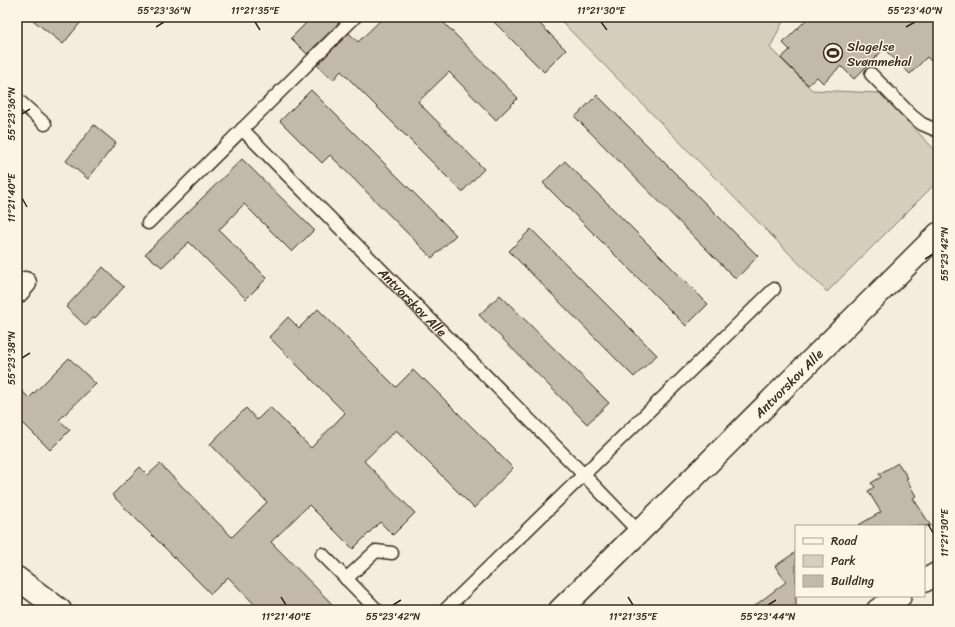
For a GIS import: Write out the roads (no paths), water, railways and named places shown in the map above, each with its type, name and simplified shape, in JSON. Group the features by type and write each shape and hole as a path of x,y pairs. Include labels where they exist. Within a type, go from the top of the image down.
{"street":[{"name":"Antvorskov Alle","path":"560,610 938,234"},
{"path":"925,580 938,572"},
{"path":"17,578 60,610"},
{"path":"878,610 898,597"}],"lane":[{"path":"148,223 355,17"},
{"path":"871,74 912,116 922,124 937,130"},
{"path":"17,99 45,124"},
{"name":"Antvorskov Alle","path":"242,129 639,532"},
{"path":"445,610 774,289"},
{"path":"346,578 376,551 392,553"},
{"path":"322,554 377,610"}],"place":[{"name":"Slagelse Svømmehal","path":"833,53"}]}
